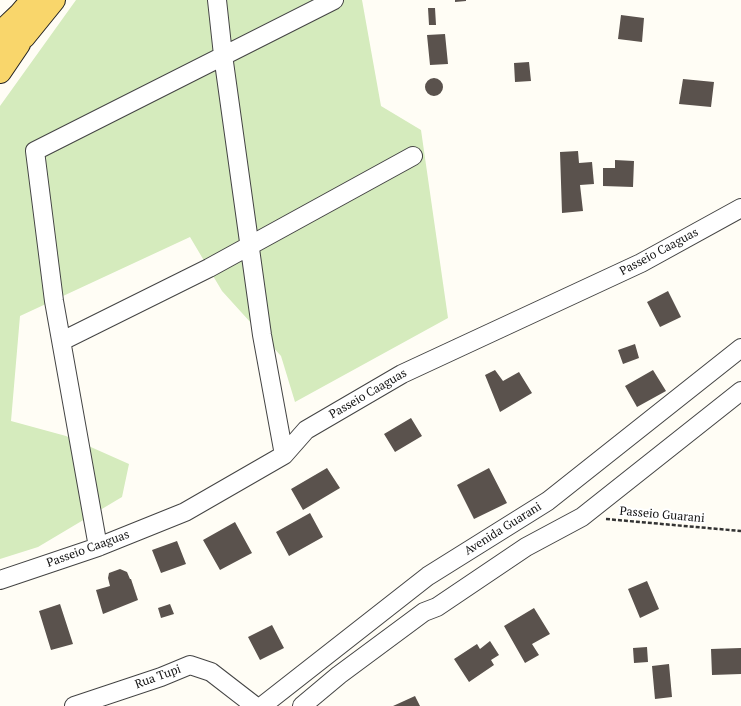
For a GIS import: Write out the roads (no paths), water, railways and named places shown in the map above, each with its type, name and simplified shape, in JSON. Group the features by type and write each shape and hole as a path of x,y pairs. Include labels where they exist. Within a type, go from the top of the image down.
{"main road":[{"path":"0,33 32,0"},
{"path":"0,72 24,37 54,0"},
{"path":"0,55 24,37"}],"street":[{"path":"217,0 223,55 251,245 262,335 284,455"},
{"path":"98,547 54,301 35,150 334,0"},
{"path":"62,342 251,245 412,156"},
{"name":"Passeio Caaguas","path":"0,580 98,547 185,512 284,455 306,430 402,374 640,263 741,208"},
{"name":"Avenida Guarani","path":"262,706 428,576 548,501 741,348"},
{"path":"302,706 339,675 424,612 437,607 526,547 582,517 741,391"},
{"name":"Rua Tupi","path":"74,706 161,677 190,665 211,672 256,706"}]}
